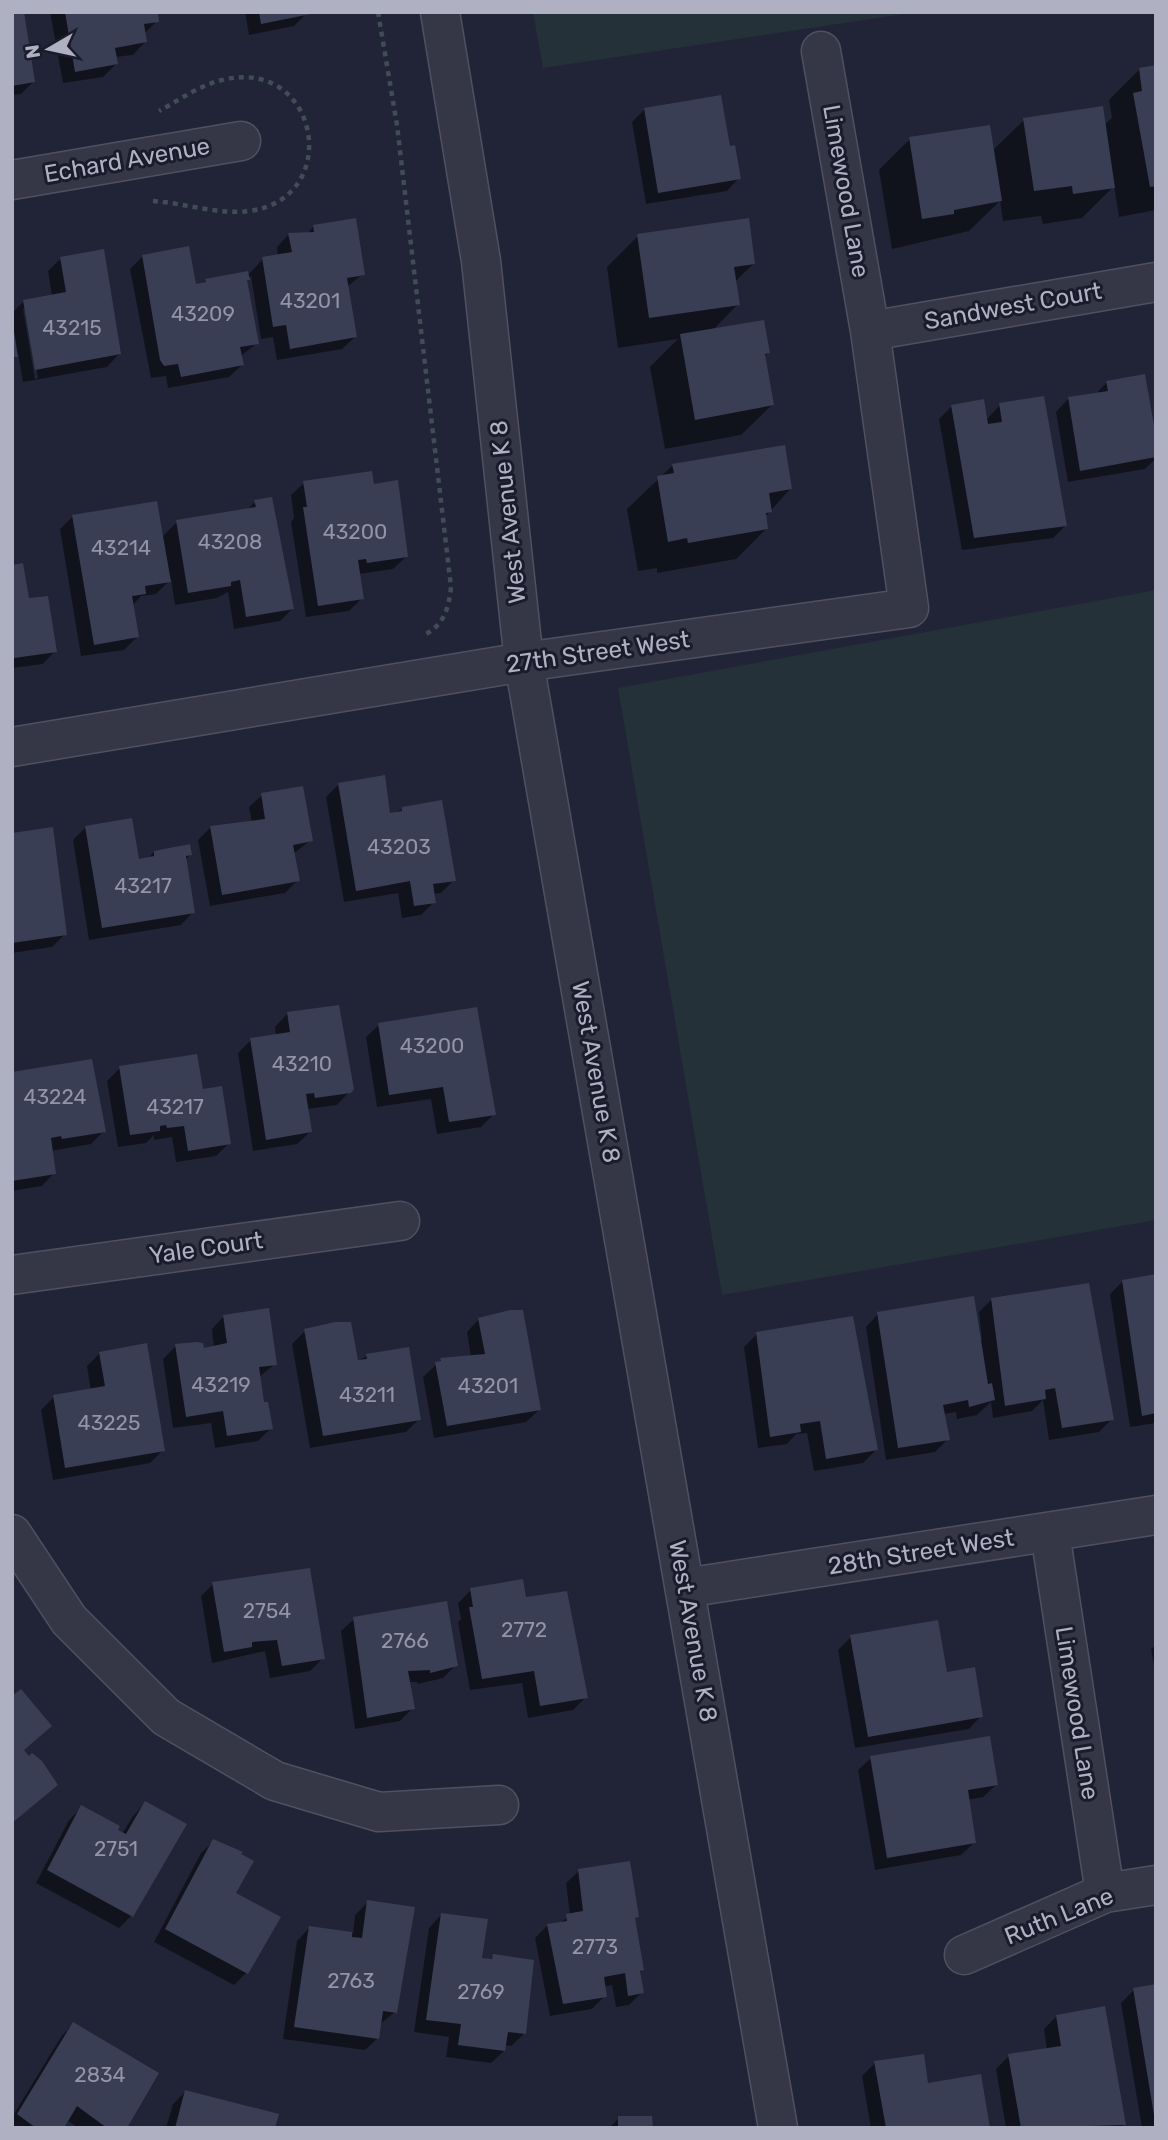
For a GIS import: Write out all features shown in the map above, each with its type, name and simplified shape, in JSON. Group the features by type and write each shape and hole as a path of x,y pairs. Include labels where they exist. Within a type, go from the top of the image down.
{"street":[{"name":"West Avenue K 8","path":"440,12 481,261 524,662 778,2128"},
{"name":"Limewood Lane","path":"821,51 870,331"},
{"name":"Echard Avenue","path":"12,180 242,141"},
{"name":"Sandwest Court","path":"870,331 1156,282"},
{"name":"27th Street West","path":"12,747 524,662 909,608 870,331"},
{"name":"Yale Court","path":"12,1275 400,1221"},
{"name":"28th Street West","path":"685,1588 1156,1516"},
{"name":"Limewood Lane","path":"1050,1533 1105,1893"},
{"path":"12,1534 69,1620 166,1717 275,1781 379,1812 499,1805"},
{"name":"Ruth Lane","path":"964,1955 1105,1893 1156,1885"}],"path":[{"path":"378,12 397,125 450,587 449,606 442,621 428,633 414,639"}],"shaded area":[{"path":"533,12 917,12 543,68"},
{"path":"1156,590 1156,1220 722,1295 618,688"}],"building":[{"path":"12,12 24,12 35,82 12,86"},
{"path":"65,12 158,12 159,22 144,24 147,42 115,48 118,64 75,72"},
{"path":"259,12 310,12 311,14 261,24"},
{"path":"1156,65 1156,186 1150,187 1133,93 1142,91 1139,68"},
{"path":"721,95 730,146 735,145 741,179 658,193 644,108"},
{"path":"1103,106 1115,188 1073,194 1072,186 1034,191 1023,118"},
{"path":"990,125 1002,201 954,210 954,214 922,219 909,137"},
{"path":"356,218 365,275 347,278 357,337 290,349 286,325 273,327 262,257 292,252 288,233 314,232 313,225"},
{"path":"749,218 755,264 734,267 740,305 649,318 637,234"},
{"path":"189,246 196,284 206,282 205,279 248,271 250,280 247,280 259,344 240,347 244,365 181,377 178,364 164,366 160,360 142,255"},
{"path":"104,249 121,354 35,370 23,300 66,292 60,257"},
{"path":"12,318 18,357 12,357"},
{"path":"764,320 770,353 765,354 774,405 695,420 680,334"},
{"path":"1145,374 1156,437 1156,457 1080,471 1068,397 1108,391 1106,381"},
{"path":"1044,396 1067,526 974,538 951,405 984,399 988,424 1002,422 999,403"},
{"path":"785,445 792,489 769,493 772,512 766,513 768,529 688,543 687,538 668,542 657,476 674,473 672,464"},
{"path":"372,471 374,484 398,480 408,557 367,563 366,559 358,560 364,599 318,606 303,507 307,507 303,481"},
{"path":"272,497 294,609 246,617 240,580 231,582 231,586 188,593 176,520 256,507 254,500"},
{"path":"157,501 171,582 145,586 146,594 132,596 139,637 94,645 72,515"},
{"path":"23,563 29,598 48,596 57,652 14,658 12,565"},
{"path":"385,775 390,813 402,811 402,807 442,800 456,881 433,884 436,903 414,906 410,881 356,891 338,783"},
{"path":"303,786 313,841 293,845 300,881 222,895 210,826 265,819 261,793"},
{"path":"132,818 139,859 154,856 154,851 190,844 192,855 186,856 195,913 102,928 85,826"},
{"path":"53,827 67,935 12,943 12,833"},
{"path":"339,1005 354,1089 351,1093 315,1098 314,1093 306,1094 312,1132 266,1140 250,1038 290,1032 287,1012"},
{"path":"477,1007 496,1115 449,1122 443,1087 389,1095 378,1023"},
{"path":"197,1054 203,1089 222,1086 231,1144 188,1151 184,1126 160,1126 160,1131 130,1135 119,1066"},
{"path":"92,1059 106,1132 62,1139 61,1136 51,1138 56,1174 12,1181 12,1072"},
{"path":"1156,1274 1156,1413 1142,1416 1122,1280"},
{"path":"1089,1283 1114,1420 1062,1428 1055,1388 1045,1390 1046,1399 1005,1406 991,1298"},
{"path":"974,1296 988,1384 992,1383 995,1400 969,1407 968,1400 943,1405 950,1440 898,1448 877,1312"},
{"path":"269,1308 277,1365 259,1367 264,1402 268,1402 273,1429 227,1436 223,1411 186,1417 175,1344 196,1342 203,1343 204,1348 227,1343 223,1315"},
{"path":"510,1310 523,1310 541,1410 447,1426 435,1362 441,1361 440,1358 485,1354 478,1318"},
{"path":"853,1316 878,1450 826,1459 820,1421 800,1424 801,1432 770,1437 756,1332"},
{"path":"335,1322 351,1322 358,1360 367,1359 366,1354 409,1347 421,1420 323,1436 304,1329"},
{"path":"147,1343 165,1451 65,1468 53,1395 105,1386 99,1352"},
{"path":"310,1568 325,1659 282,1666 277,1640 252,1642 252,1647 224,1652 212,1582"},
{"path":"523,1579 526,1597 567,1591 588,1698 540,1706 534,1671 482,1679 469,1607 473,1607 470,1588"},
{"path":"447,1601 458,1666 430,1673 430,1670 408,1671 415,1709 367,1718 353,1617"},
{"path":"938,1620 947,1672 975,1667 983,1717 868,1737 850,1635"},
{"path":"21,1689 52,1726 24,1750 29,1756 32,1753 42,1761 58,1785 12,1823 12,1696"},
{"path":"990,1736 998,1785 968,1790 976,1843 887,1858 870,1756"},
{"path":"145,1801 187,1824 133,1917 47,1870 81,1805 120,1826 118,1830 126,1834"},
{"path":"213,1839 243,1852 241,1854 254,1861 236,1893 281,1917 248,1974 165,1929"},
{"path":"630,1861 639,1917 635,1918 644,1970 640,1971 644,1993 628,1996 625,1973 604,1977 607,1997 563,2004 547,1924 567,1921 566,1914 583,1911 578,1869"},
{"path":"367,1900 415,1907 397,2013 383,2011 379,2039 294,2027 309,1926 352,1932 352,1937 362,1938"},
{"path":"441,1913 488,1919 482,1958 492,1959 493,1954 534,1960 526,2034 508,2032 505,2051 458,2045 461,2024 426,2020"},
{"path":"1156,1984 1156,2114 1154,2115 1133,1988"},
{"path":"1105,2006 1126,2125 1021,2128 1008,2054 1061,2046 1056,2015"},
{"path":"73,2022 159,2073 127,2128 107,2128 77,2106 64,2128 36,2128 17,2114"},
{"path":"924,2054 928,2083 981,2074 990,2128 886,2128 874,2061"},
{"path":"185,2090 279,2114 275,2128 175,2128"},
{"path":"618,2116 652,2116 653,2128 618,2128"}]}
